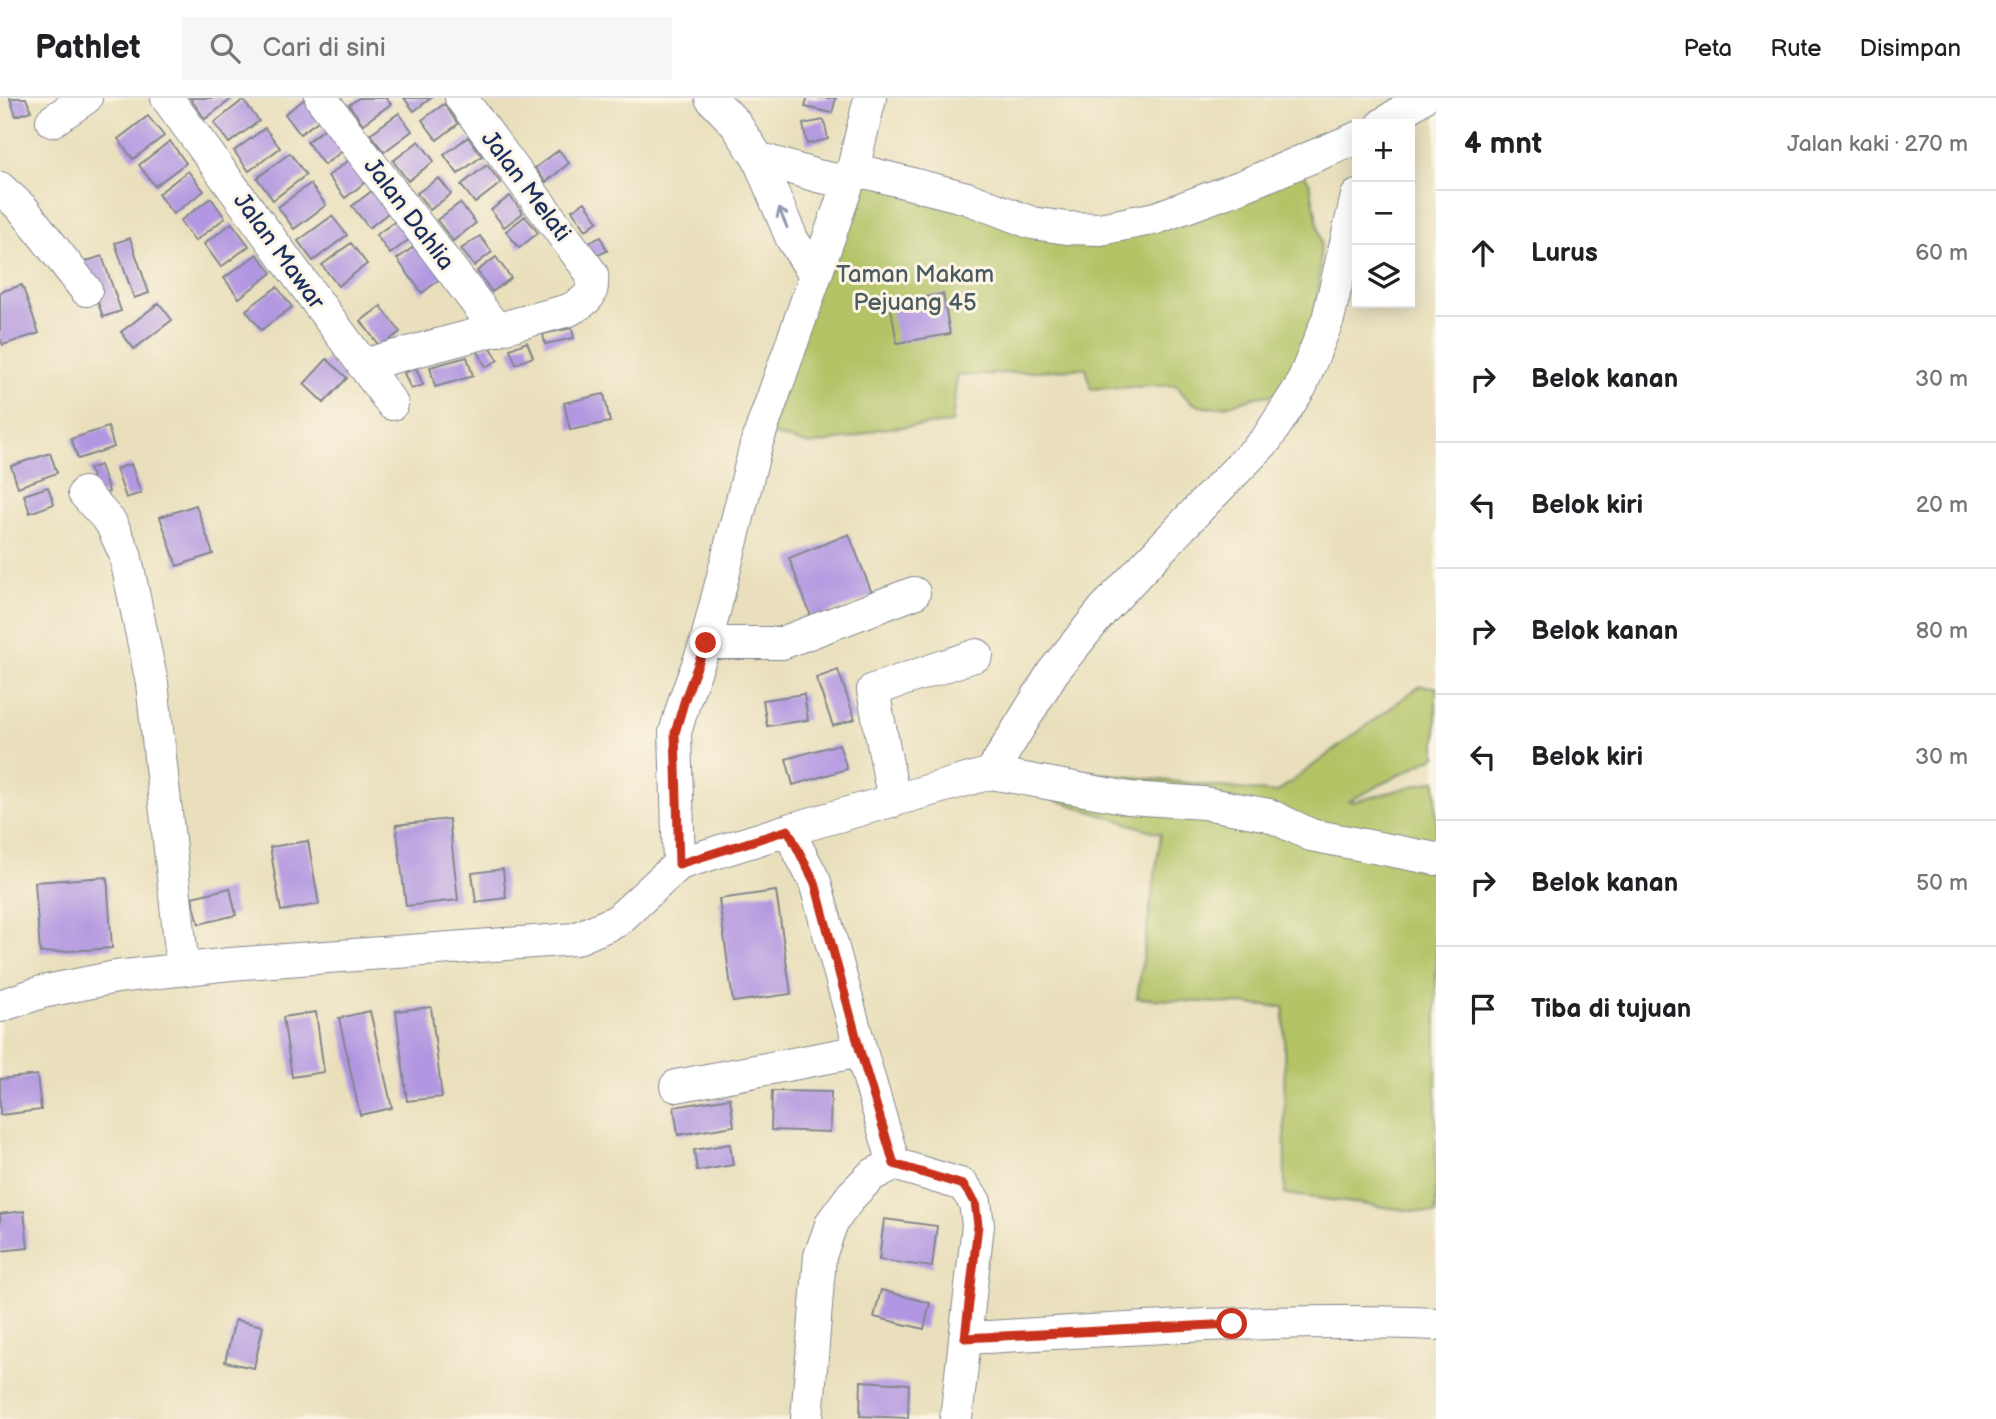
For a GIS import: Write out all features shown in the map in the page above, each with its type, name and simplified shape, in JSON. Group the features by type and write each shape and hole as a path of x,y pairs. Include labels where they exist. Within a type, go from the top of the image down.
{"street":[{"path":"52,121 86,98"},
{"name":"Jalan Mawar","path":"167,98 391,404"},
{"name":"Jalan Dahlia","path":"321,98 497,330"},
{"name":"Jalan Melati","path":"461,98 592,274 593,289 589,299 569,310 497,330"},
{"path":"711,98 735,123 758,158 792,239 815,275"},
{"path":"679,864 675,733 706,643 756,445 850,176 870,98"},
{"path":"1391,119 1423,98 1436,118"},
{"path":"758,158 817,176 850,176 967,198 1032,223 1100,229 1156,218 1240,187 1352,140"},
{"path":"0,188 23,209 86,290"},
{"path":"991,773 1053,671 1095,620 1266,440 1280,419 1301,386 1328,319 1352,217"},
{"path":"363,365 497,330"},
{"path":"85,493 111,523 125,554 152,683 183,969"},
{"path":"706,643 782,643 914,593"},
{"path":"894,801 873,690 976,655"},
{"path":"0,1006 54,989 116,977 183,969 575,939 617,921 679,864 788,830 991,773 1129,798 1204,803 1269,815 1311,835 1436,859"},
{"path":"788,830 815,883 860,1051 894,1164"},
{"path":"676,1086 860,1051"},
{"path":"807,1419 820,1256 832,1222 852,1195 872,1175 894,1164 963,1185 975,1202 978,1225 956,1419"},
{"path":"965,1338 1232,1324 1362,1321 1436,1324"}],"green space":[{"name":"Taman Makam Pejuang 45","path":"1298,163 1310,184 1321,240 1319,284 1314,322 1283,395 1261,396 1225,406 1204,407 1185,397 1177,385 1091,389 1086,368 957,376 952,423 878,429 855,437 810,445 761,431 853,169 1100,229"},
{"path":"1420,686 1436,687 1436,756 1349,801 1436,780 1436,1214 1285,1194 1284,1007 1137,998 1161,834 1018,788 1043,767 1276,793"}],"building":[{"path":"10,98 26,98 31,111 16,116"},
{"path":"190,98 233,98 205,119"},
{"path":"306,98 326,115 300,134 285,114"},
{"path":"359,98 386,98 391,104 363,124 349,105"},
{"path":"404,98 431,98 414,111"},
{"path":"807,98 836,98 832,113 805,107"},
{"path":"243,100 259,121 229,143 214,123"},
{"path":"444,104 458,124 437,140 422,120"},
{"path":"399,113 412,131 384,152 370,134"},
{"path":"148,116 164,136 133,159 118,139"},
{"path":"824,120 828,139 807,144 803,124"},
{"path":"332,123 349,146 324,165 307,142"},
{"path":"265,128 280,148 249,171 234,151"},
{"path":"468,137 482,156 458,174 444,155"},
{"path":"170,141 186,163 155,186 139,165"},
{"path":"419,141 434,161 408,181 393,161"},
{"path":"559,150 569,163 546,182 535,168"},
{"path":"290,153 306,175 273,200 257,178"},
{"path":"357,154 373,176 345,198 328,176"},
{"path":"487,165 501,183 475,203 461,185"},
{"path":"188,171 204,191 173,214 158,194"},
{"path":"439,178 451,194 430,210 417,193"},
{"path":"310,184 326,205 294,229 278,207"},
{"path":"381,184 397,206 369,228 352,206"},
{"path":"510,196 523,213 504,227 491,210"},
{"path":"211,198 225,218 195,241 180,221"},
{"path":"585,202 598,221 586,230 572,210"},
{"path":"460,203 476,223 453,241 437,220"},
{"path":"332,216 347,235 313,261 298,241"},
{"path":"403,216 416,234 390,254 376,235"},
{"path":"525,216 538,233 519,248 506,231"},
{"path":"232,223 249,246 221,267 204,244"},
{"path":"480,236 492,252 474,266 461,249"},
{"path":"601,237 607,251 589,259 583,245"},
{"path":"130,238 149,293 134,298 115,243"},
{"path":"351,243 367,264 338,286 322,265"},
{"path":"419,243 444,276 422,293 397,259"},
{"path":"257,254 272,273 239,298 224,278"},
{"path":"102,256 121,311 103,317 84,262"},
{"path":"496,257 511,278 492,292 477,271"},
{"path":"22,285 39,333 3,345 0,338 0,292"},
{"path":"277,287 292,307 261,330 246,310"},
{"path":"943,294 950,334 897,343 890,303"},
{"path":"159,303 172,320 134,349 121,332"},
{"path":"381,306 400,332 380,347 361,321"},
{"path":"572,328 574,338 545,344 543,334"},
{"path":"527,342 533,357 516,364 510,349"},
{"path":"489,344 498,360 486,367 477,350"},
{"path":"467,357 473,376 435,387 430,367"},
{"path":"327,359 347,378 324,403 304,384"},
{"path":"416,368 423,385 411,389 404,373"},
{"path":"604,394 610,422 570,430 564,403"},
{"path":"108,427 114,447 78,459 71,439"},
{"path":"50,453 57,473 18,487 11,466"},
{"path":"131,464 141,493 126,498 116,469"},
{"path":"100,465 109,492 99,496 89,469"},
{"path":"48,487 54,504 30,513 24,495"},
{"path":"196,505 213,554 177,566 160,517"},
{"path":"849,534 873,596 812,619 789,558"},
{"path":"838,670 855,719 833,726 816,678"},
{"path":"804,694 808,720 767,726 763,700"},
{"path":"839,744 847,769 793,785 786,759"},
{"path":"449,819 458,900 406,906 396,825"},
{"path":"308,841 319,904 281,911 270,847"},
{"path":"503,869 506,898 476,902 472,873"},
{"path":"107,877 112,948 40,953 35,882"},
{"path":"230,888 236,915 199,924 192,897"},
{"path":"776,891 791,994 733,1002 719,899"},
{"path":"431,1007 442,1097 407,1101 396,1011"},
{"path":"370,1011 392,1108 360,1115 339,1018"},
{"path":"316,1012 324,1072 292,1077 283,1017"},
{"path":"37,1075 41,1110 0,1115 0,1079"},
{"path":"772,1091 831,1092 830,1132 771,1130"},
{"path":"730,1098 734,1126 678,1135 674,1107"},
{"path":"730,1144 733,1165 697,1171 694,1150"},
{"path":"24,1211 28,1248 0,1251 0,1214"},
{"path":"884,1219 937,1226 932,1267 879,1260"},
{"path":"881,1290 930,1303 924,1329 874,1317"},
{"path":"235,1320 263,1326 254,1368 225,1362"},
{"path":"861,1381 909,1384 908,1418 860,1416"}],"route":[{"path":"706,643 675,733 679,864 788,830 815,883 860,1051 894,1164 963,1185 975,1202 978,1225 965,1338 1232,1324"}]}
